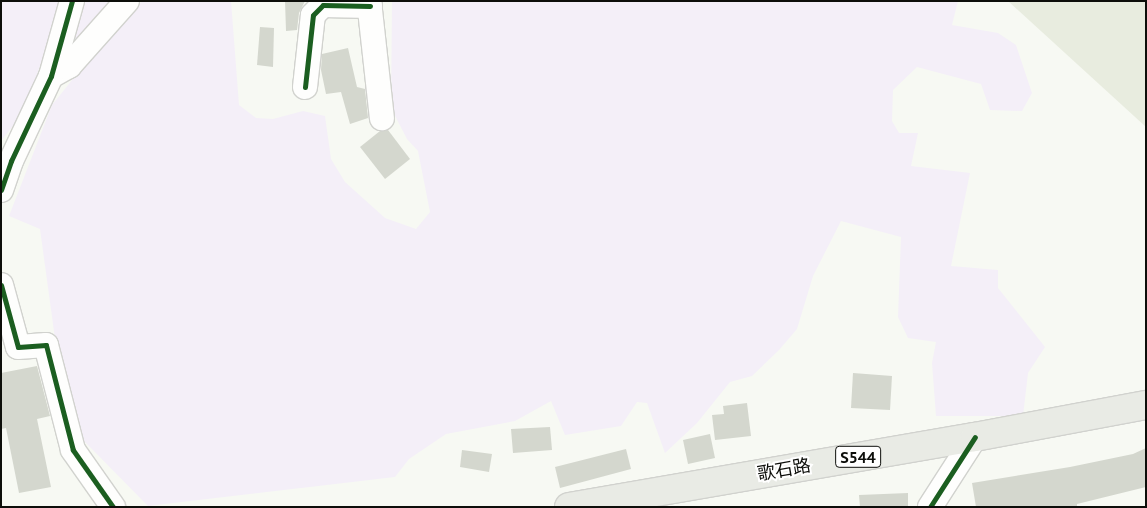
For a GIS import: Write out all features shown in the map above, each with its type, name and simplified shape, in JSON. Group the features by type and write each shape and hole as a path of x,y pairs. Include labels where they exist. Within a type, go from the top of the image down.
{"main road":[{"name":"歌石路","path":"569,507 975,437 1146,405"}],"street":[{"path":"1,190 11,161 51,76 72,1"},
{"path":"51,76 69,66 127,1"},
{"path":"305,87 313,15 324,5 370,4 382,118"},
{"path":"1,285 18,347 46,346 74,450 113,507"},
{"path":"930,507 975,437"}],"shaded area":[{"path":"1,1 59,1 50,37 24,112 1,141"},
{"path":"83,1 112,1 70,55"},
{"path":"142,1 231,1 239,105 256,118 273,119 303,111 325,116 331,159 345,182 385,218 416,229 430,212 418,151 407,139 391,108 392,1 958,1 952,25 998,33 1016,45 1032,93 1022,111 990,110 981,84 917,67 893,90 892,121 899,133 918,133 911,166 970,173 951,266 998,270 998,288 1045,347 1028,373 1023,416 936,416 932,363 936,342 908,338 898,317 901,237 841,221 813,276 797,329 779,350 752,376 730,382 697,423 665,453 647,403 637,402 621,426 565,435 551,401 515,421 446,434 409,459 395,477 148,506 84,441 56,346 40,229 9,216 52,105 85,64"},
{"path":"1008,1 1146,1 1146,127"}],"building":[{"path":"285,1 305,1 299,13 297,30 286,31"},
{"path":"260,27 274,28 273,67 257,65"},
{"path":"348,48 357,87 365,89 368,118 350,124 341,92 326,94 321,70 322,54"},
{"path":"388,130 410,159 385,179 360,147 380,131"},
{"path":"37,366 50,416 37,419 51,487 19,493 6,428 1,429 1,373"},
{"path":"853,373 892,376 890,410 851,408"},
{"path":"747,403 751,436 715,440 712,415 724,414 723,406"},
{"path":"550,427 552,450 513,453 511,429"},
{"path":"710,434 715,458 688,464 683,440"},
{"path":"1146,448 1146,487 1077,504 1077,507 976,507 972,483 1070,467 1133,454"},
{"path":"626,449 631,469 560,488 555,467"},
{"path":"462,450 492,454 489,472 460,467"},
{"path":"908,493 908,507 860,507 859,495"}],"cycle path":[{"path":"1,190 11,161 51,76 72,1"},
{"path":"305,87 313,15 323,5 370,6"},
{"path":"1,285 18,347 46,345 73,450 113,507"},
{"path":"930,507 975,437"}]}
